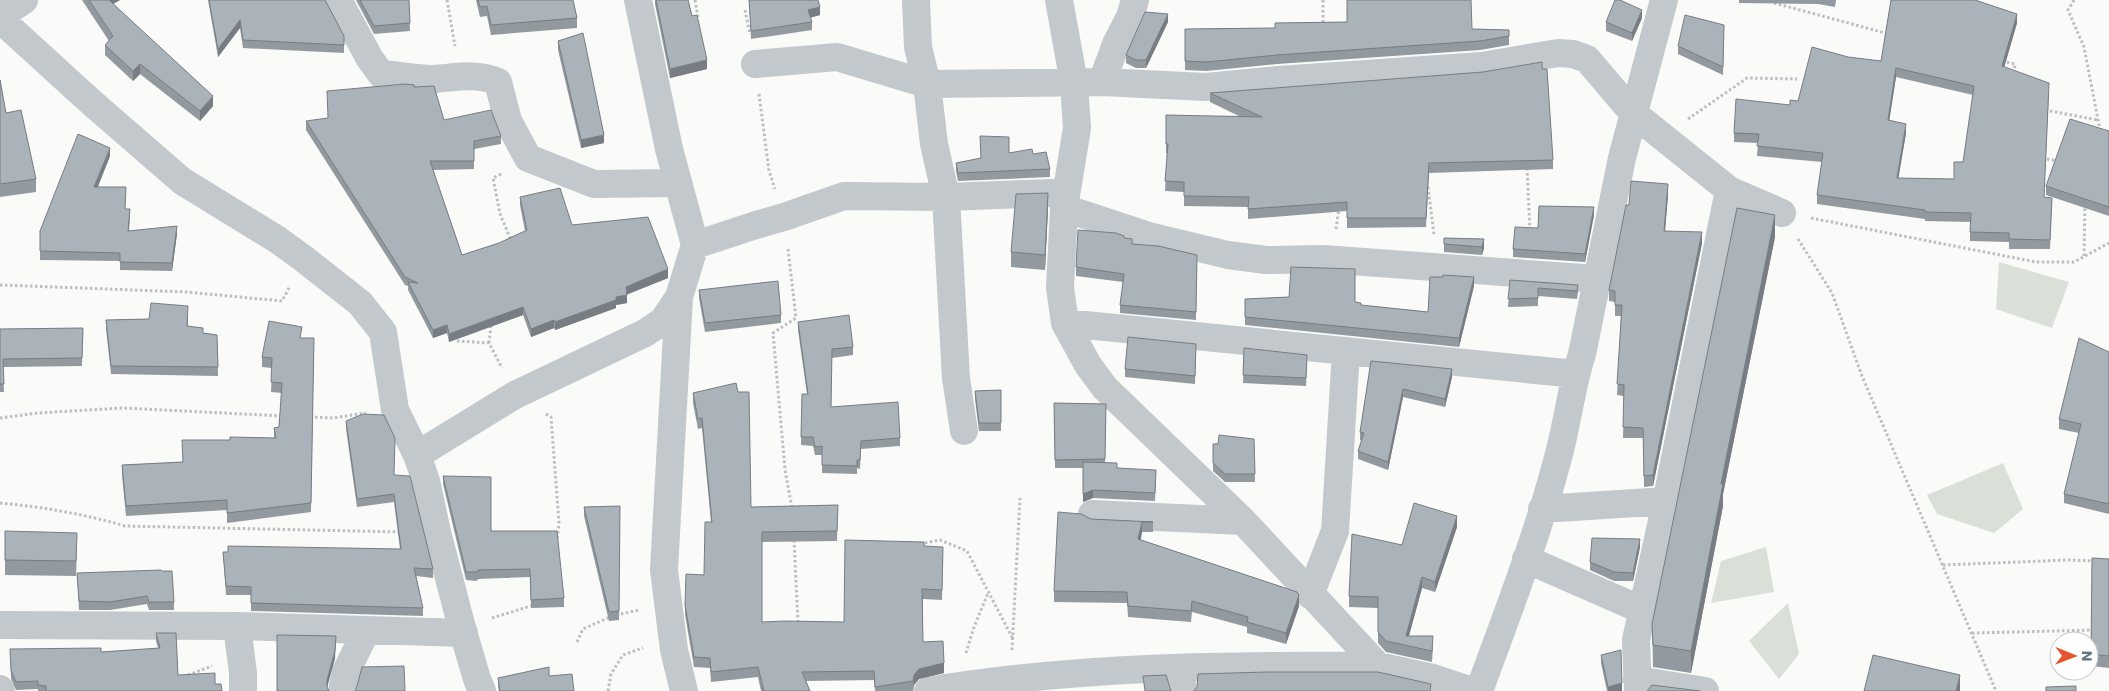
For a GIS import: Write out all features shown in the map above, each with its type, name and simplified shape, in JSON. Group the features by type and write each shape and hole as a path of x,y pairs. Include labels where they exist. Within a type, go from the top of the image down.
{"street":[{"path":"24,0 0,17 90,102 182,181 278,240 304,259 360,303 383,332 395,410 417,455 426,482 437,532 464,633 482,691"},
{"path":"338,0 370,59 381,74 431,79 472,75 490,78 498,82 508,121 528,158 594,184 678,183"},
{"path":"638,0 669,149 695,245 679,297 664,570 672,638 684,691"},
{"path":"916,0 918,47 927,84 934,144 946,197 956,378 964,431"},
{"path":"1059,0 1074,82 1077,128 1065,200 1060,288 1064,323 1088,365 1105,388 1243,521 1378,666"},
{"path":"1102,82 1116,44 1130,17 1135,0"},
{"path":"1479,691 1517,590 1560,450 1582,354 1622,158 1664,0"},
{"path":"755,64 837,57 927,84 1102,82 1206,87 1278,80 1482,66 1565,54 1588,58 1633,113 1729,190 1782,213"},
{"path":"1705,691 1637,685 1636,640 1729,190"},
{"path":"695,245 756,224 784,218 844,196 1065,200 1149,236 1228,255 1266,260 1332,260 1597,279"},
{"path":"417,455 515,396 646,333 663,321 679,297"},
{"path":"1064,323 1576,374"},
{"path":"1310,595 1335,531 1346,351"},
{"path":"1542,508 1666,501"},
{"path":"1092,514 1243,521"},
{"path":"1526,559 1642,610"},
{"path":"0,625 238,626 464,633"},
{"path":"238,626 243,691"},
{"path":"342,691 346,672 366,631"},
{"path":"928,691 977,687 1010,679 1083,682 1181,679 1250,665 1378,666 1433,678 1472,691"}],"path":[{"path":"447,0 460,76"},
{"path":"695,0 698,17"},
{"path":"1323,0 1324,29"},
{"path":"1765,0 1896,36"},
{"path":"2074,0 2068,10 2084,47 2100,130 2097,139"},
{"path":"745,10 755,64 769,171 784,218 796,318 773,334 785,470 793,516"},
{"path":"1997,60 2015,64 2013,83"},
{"path":"1662,136 1747,78 1797,79"},
{"path":"2040,109 2098,120"},
{"path":"2036,157 2063,162"},
{"path":"514,247 500,214 493,178 528,158"},
{"path":"1527,164 1531,274"},
{"path":"1427,183 1434,231 1434,266"},
{"path":"2084,256 2085,198"},
{"path":"1332,260 1340,201"},
{"path":"1782,213 2036,262 2074,262 2109,243"},
{"path":"1782,213 1832,292 1862,376 1996,691"},
{"path":"0,286 187,292 282,301 304,259"},
{"path":"489,343 492,317"},
{"path":"0,418 38,412 122,408 285,416"},
{"path":"304,417 334,418 395,410"},
{"path":"1010,679 1020,498"},
{"path":"0,503 46,507 126,526 437,532"},
{"path":"794,535 798,632"},
{"path":"916,545 940,540 966,551 1013,640"},
{"path":"1942,565 2068,560 2101,561"},
{"path":"966,655 974,627 988,593"},
{"path":"577,642 583,628 619,614 667,606"},
{"path":"788,623 798,622"},
{"path":"1972,633 2098,630"},
{"path":"608,691 611,674 623,655 672,638"},
{"path":"185,676 241,654"}],"shaded area":[{"path":"1999,262 2069,282 2052,328 1996,309"},
{"path":"2003,463 2023,509 1994,533 1937,514 1927,495"},
{"path":"1766,547 1774,592 1711,603 1721,561"},
{"path":"1788,603 1799,654 1779,679 1749,641"}],"building":[{"path":"89,0 109,0 213,96 200,111 140,64 133,71 105,45 113,36"},
{"path":"209,0 325,0 344,36 344,45 243,40 240,20 218,49"},
{"path":"360,0 409,0 410,23 374,26"},
{"path":"478,0 573,0 577,18 491,25 487,6 480,7"},
{"path":"656,0 688,0 692,16 697,15 707,60 670,69"},
{"path":"749,0 818,0 820,7 808,10 812,22 751,31"},
{"path":"1347,0 1471,0 1472,29 1509,30 1509,36 1480,41 1277,55 1206,62 1185,61 1185,29 1275,28 1275,23 1347,22"},
{"path":"1615,0 1620,0 1642,10 1632,33 1606,22"},
{"path":"1891,0 1975,0 2017,14 2002,66 2049,83 2044,197 2052,198 2050,240 2009,239 2009,233 1970,232 1971,213 1925,212 1925,210 1817,195 1823,153 1757,146 1759,134 1734,133 1736,99 1790,105 1790,100 1798,101 1812,47 1848,57 1881,61","holes":["1896,68 1974,86 1963,162 1954,162 1954,179 1897,178 1906,124 1888,120"]},
{"path":"1145,12 1168,14 1146,60 1136,60 1126,55"},
{"path":"1685,15 1724,25 1723,67 1678,46"},
{"path":"583,33 604,135 581,140 558,41"},
{"path":"1542,62 1542,69 1547,69 1553,160 1429,163 1426,218 1347,218 1347,202 1248,209 1249,197 1184,196 1184,182 1165,181 1168,144 1166,144 1166,115 1262,117 1210,93 1483,72"},
{"path":"0,80 6,113 21,110 36,179 0,184"},
{"path":"405,84 414,85 414,87 434,86 444,120 491,110 501,136 474,141 474,161 430,161 462,255 499,243 527,230 520,197 560,188 572,225 648,217 668,269 626,287 627,295 616,297 616,300 531,329 523,307 449,334 447,325 433,330 408,282 418,283 405,277 306,121 328,118 327,91"},
{"path":"2070,119 2109,131 2109,207 2046,186"},
{"path":"78,134 110,148 94,187 126,187 125,209 130,209 128,231 177,226 172,263 120,262 120,253 40,251 40,231"},
{"path":"980,136 1009,137 1009,153 1032,149 1033,154 1046,152 1050,169 958,173 956,163 981,158"},
{"path":"1631,181 1668,184 1664,231 1702,232 1653,475 1644,476 1643,428 1623,427 1624,385 1617,384 1622,305 1615,305 1615,291 1609,290 1626,205 1629,205"},
{"path":"1048,193 1045,255 1011,252 1016,194"},
{"path":"1539,206 1594,207 1585,254 1513,249 1515,227 1538,228"},
{"path":"1737,208 1775,215 1721,484 1723,484 1691,651 1653,645 1652,624"},
{"path":"1078,230 1116,233 1124,236 1124,238 1132,239 1132,244 1158,246 1197,255 1196,312 1120,305 1124,274 1076,267"},
{"path":"1444,238 1484,239 1482,247 1444,244"},
{"path":"1291,267 1355,269 1355,302 1361,303 1361,305 1428,312 1430,277 1443,277 1443,275 1474,277 1459,338 1245,317 1245,299 1289,297"},
{"path":"1510,280 1578,285 1577,291 1538,288 1538,298 1508,299"},
{"path":"778,281 781,315 705,323 699,290"},
{"path":"151,303 188,306 187,326 203,328 203,333 217,335 218,367 111,366 106,320 149,319"},
{"path":"849,315 853,347 832,349 831,407 898,402 900,438 861,441 860,460 857,460 857,466 822,465 822,446 815,447 813,437 801,437 802,394 808,394 798,322"},
{"path":"269,321 302,327 300,338 314,338 311,503 227,513 227,500 126,506 122,465 183,462 182,440 230,440 230,437 276,438 274,428 279,427 282,383 271,382 272,358 262,357"},
{"path":"83,328 82,358 3,359 4,384 0,384 0,329"},
{"path":"1128,337 1196,344 1195,376 1125,369"},
{"path":"2079,338 2109,352 2109,504 2064,494 2081,424 2059,419"},
{"path":"1244,348 1307,355 1306,378 1243,375"},
{"path":"1371,361 1452,369 1445,399 1403,389 1388,462 1358,451 1364,433 1360,432"},
{"path":"736,383 738,392 749,392 751,507 838,505 837,531 762,532 762,622 844,622 845,540 924,542 924,546 943,547 942,590 922,589 923,642 943,641 944,663 919,669 914,675 913,681 875,687 874,671 802,672 810,691 764,691 758,667 711,672 710,658 694,657 685,605 686,574 704,575 705,522 712,522 702,418 698,419 693,393"},
{"path":"1001,390 1001,423 979,423 975,391"},
{"path":"1054,403 1106,404 1105,459 1055,460"},
{"path":"363,414 384,415 395,438 394,475 410,476 433,569 414,568 423,608 251,603 251,587 226,586 223,552 228,552 228,546 401,549 394,494 357,499 346,421"},
{"path":"1219,435 1254,439 1255,474 1225,474 1213,463 1213,444 1218,444"},
{"path":"1083,462 1117,463 1117,468 1156,470 1155,493 1093,490 1083,494"},
{"path":"443,476 491,477 491,531 557,531 564,598 531,600 530,569 466,572"},
{"path":"1414,503 1457,516 1435,582 1422,577 1406,636 1433,636 1432,651 1386,641 1378,632 1378,597 1349,596 1352,534 1402,545"},
{"path":"620,506 619,611 609,612 584,507"},
{"path":"1058,512 1081,514 1091,519 1153,522 1142,522 1138,539 1297,592 1299,595 1286,633 1247,622 1248,617 1192,601 1191,611 1128,606 1127,592 1054,591"},
{"path":"5,531 77,533 76,561 5,560"},
{"path":"1592,538 1640,539 1633,573 1614,572 1590,562"},
{"path":"2092,558 2109,559 2109,656 2099,655 2099,631 2091,631"},
{"path":"172,571 174,602 149,602 147,596 110,602 79,601 77,573"},
{"path":"156,633 176,633 178,675 215,673 215,684 221,684 222,691 46,691 46,686 38,685 38,681 16,682 11,670 10,649 101,648 101,652 160,648"},
{"path":"277,635 336,636 335,651 327,680 329,691 277,691"},
{"path":"1621,650 1622,683 1608,687 1601,655"},
{"path":"1873,655 1960,675 1956,691 1864,691"},
{"path":"404,666 405,691 355,691 362,667"},
{"path":"549,667 549,676 572,674 574,691 500,691 498,678"},
{"path":"1378,672 1431,684 1430,691 1194,691 1197,687 1198,674"},
{"path":"1166,675 1171,691 1145,691 1143,676"},
{"path":"1652,685 1700,691 1647,691"},
{"path":"2076,686 2076,691 2046,691 2046,687"}]}
